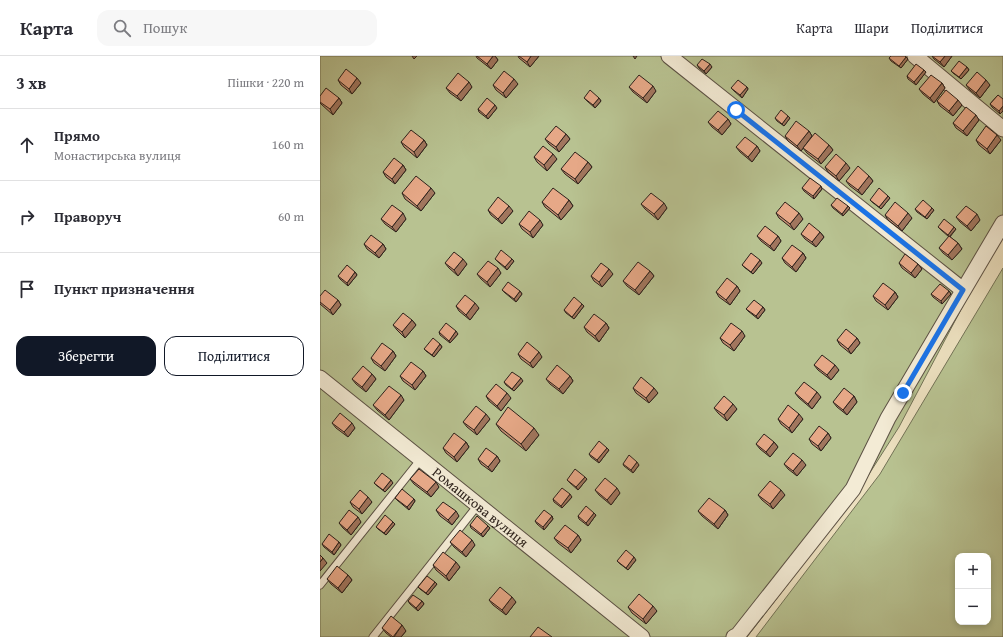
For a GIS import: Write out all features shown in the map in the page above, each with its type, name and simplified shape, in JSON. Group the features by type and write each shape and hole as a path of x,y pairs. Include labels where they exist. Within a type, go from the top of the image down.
{"street":[{"path":"669,56 963,290"},
{"path":"915,56 1003,129"},
{"path":"734,637 738,635 853,489 888,418 1003,223"},
{"name":"Ромашкова вулиця","path":"320,379 642,637"}],"lane":[{"path":"320,585 421,459"},
{"path":"373,637 478,505"}],"green space":[{"path":"320,56 1003,56 1003,230 899,427 850,504 747,637 320,637"},
{"path":"1003,268 1003,637 756,637 880,474"}],"building":[{"path":"477,56 493,56 487,64"},
{"path":"519,56 531,56 527,62"},
{"path":"891,56 906,57 899,66 889,58"},
{"path":"932,56 945,56 940,62"},
{"path":"702,59 710,64 704,71 697,65"},
{"path":"959,61 967,67 959,77 951,71"},
{"path":"916,64 924,70 914,82 907,76"},
{"path":"346,69 357,78 349,89 338,80"},
{"path":"504,71 514,79 503,93 493,85"},
{"path":"977,72 986,80 976,93 966,85"},
{"path":"458,73 469,82 457,96 446,88"},
{"path":"639,75 653,86 643,98 629,87"},
{"path":"931,75 942,83 930,98 919,89"},
{"path":"738,80 747,87 740,95 731,88"},
{"path":"326,88 339,98 330,109 320,102 320,96"},
{"path":"590,90 599,98 593,105 584,98"},
{"path":"946,90 958,100 949,111 937,101"},
{"path":"998,95 1003,99 1003,106 999,111 990,104"},
{"path":"487,98 495,105 486,116 478,109"},
{"path":"966,107 976,115 963,131 953,123"},
{"path":"781,110 788,116 782,124 775,118"},
{"path":"718,111 728,119 718,130 708,122"},
{"path":"796,121 809,131 797,146 785,136"},
{"path":"556,126 566,134 556,147 545,139"},
{"path":"986,126 997,135 987,149 976,140"},
{"path":"411,130 424,140 414,152 401,142"},
{"path":"815,133 829,145 818,159 803,148"},
{"path":"745,137 757,146 748,157 736,147"},
{"path":"543,146 553,154 544,165 534,157"},
{"path":"575,152 588,162 575,179 561,169"},
{"path":"836,154 846,163 836,176 825,167"},
{"path":"394,158 403,165 392,179 383,172"},
{"path":"858,166 869,176 858,190 846,181"},
{"path":"416,176 431,188 417,206 402,193"},
{"path":"810,178 821,186 813,196 802,188"},
{"path":"553,188 569,200 558,215 542,202"},
{"path":"879,188 888,196 879,207 870,200"},
{"path":"651,193 664,203 654,214 641,204"},
{"path":"498,197 509,206 498,219 488,210"},
{"path":"837,198 848,206 842,214 831,205"},
{"path":"923,200 932,208 925,217 915,209"},
{"path":"785,202 799,213 790,224 776,213"},
{"path":"895,202 908,213 898,226 885,215"},
{"path":"392,205 403,213 392,227 381,219"},
{"path":"966,206 977,214 967,226 956,217"},
{"path":"529,211 540,220 530,232 519,224"},
{"path":"944,219 954,227 948,235 938,227"},
{"path":"809,223 820,232 812,242 801,234"},
{"path":"765,226 778,236 770,246 757,236"},
{"path":"371,235 383,244 375,253 364,244"},
{"path":"949,236 958,243 948,255 939,248"},
{"path":"792,245 803,253 792,267 782,258"},
{"path":"501,250 512,259 505,267 495,259"},
{"path":"454,252 463,259 454,270 445,263"},
{"path":"751,253 760,260 751,272 742,265"},
{"path":"905,254 918,264 911,273 899,263"},
{"path":"488,261 498,268 487,282 477,274"},
{"path":"638,262 650,271 635,290 623,281"},
{"path":"601,263 609,269 599,282 591,276"},
{"path":"347,265 355,272 347,283 338,276"},
{"path":"727,278 737,286 726,300 716,292"},
{"path":"508,282 520,291 514,299 502,290"},
{"path":"883,283 895,292 885,305 873,296"},
{"path":"940,284 949,291 941,301 931,294"},
{"path":"325,290 338,300 330,310 320,302 320,296"},
{"path":"465,295 475,303 466,315 456,306"},
{"path":"574,297 582,304 572,317 564,310"},
{"path":"754,300 763,307 756,316 746,309"},
{"path":"403,313 412,320 402,332 393,325"},
{"path":"594,314 606,323 595,336 584,327"},
{"path":"446,323 456,331 449,341 439,332"},
{"path":"731,323 742,331 730,345 720,338"},
{"path":"846,329 857,338 848,349 837,340"},
{"path":"433,338 440,344 432,355 424,349"},
{"path":"527,342 539,352 530,363 518,354"},
{"path":"382,343 393,351 381,366 371,358"},
{"path":"822,355 835,365 827,375 814,365"},
{"path":"411,362 423,371 412,385 400,376"},
{"path":"557,365 570,376 559,389 546,379"},
{"path":"363,366 372,374 362,387 352,379"},
{"path":"512,372 521,378 512,389 504,382"},
{"path":"641,377 654,388 646,398 633,388"},
{"path":"804,382 817,392 808,404 795,393"},
{"path":"496,384 507,393 497,406 486,396"},
{"path":"389,386 401,395 385,415 373,405"},
{"path":"844,388 854,396 843,410 833,402"},
{"path":"724,396 733,404 724,415 714,408"},
{"path":"788,405 799,414 789,428 778,419"},
{"path":"476,406 486,414 474,430 463,422"},
{"path":"508,407 534,428 521,444 496,424"},
{"path":"340,413 352,423 344,432 332,423"},
{"path":"819,426 828,433 818,446 809,439"},
{"path":"454,433 466,442 454,457 443,448"},
{"path":"764,434 774,442 766,452 756,444"},
{"path":"599,441 607,448 597,460 589,454"},
{"path":"486,448 497,456 488,467 478,459"},
{"path":"793,453 802,460 793,471 784,464"},
{"path":"629,455 637,462 631,470 623,464"},
{"path":"419,469 436,482 427,492 410,479"},
{"path":"575,469 585,477 576,487 567,480"},
{"path":"382,473 391,480 383,490 374,483"},
{"path":"605,478 617,488 607,500 595,490"},
{"path":"770,481 781,490 770,504 758,495"},
{"path":"562,488 570,494 561,506 553,499"},
{"path":"402,489 414,499 407,507 395,498"},
{"path":"360,490 368,497 359,509 350,502"},
{"path":"709,498 725,510 714,524 698,511"},
{"path":"443,502 456,511 448,520 436,510"},
{"path":"586,506 594,513 586,523 578,516"},
{"path":"349,510 358,517 347,530 339,523"},
{"path":"544,510 552,516 543,527 535,521"},
{"path":"385,515 393,522 384,533 376,527"},
{"path":"477,516 488,526 481,534 470,525"},
{"path":"565,525 578,535 568,548 554,538"},
{"path":"460,530 472,540 462,552 450,542"},
{"path":"329,534 339,542 332,552 322,544"},
{"path":"626,550 634,557 626,568 617,561"},
{"path":"443,552 456,562 446,576 433,565"},
{"path":"320,555 323,558 320,562"},
{"path":"337,566 348,575 338,588 327,579"},
{"path":"427,576 435,582 426,593 418,587"},
{"path":"500,587 512,597 502,610 489,600"},
{"path":"639,594 653,606 643,619 628,607"},
{"path":"413,595 422,601 416,608 408,601"},
{"path":"391,616 402,625 393,637 382,628"},
{"path":"538,627 552,637 530,637"}],"route":[{"path":"736,110 963,290 903,393"}]}
